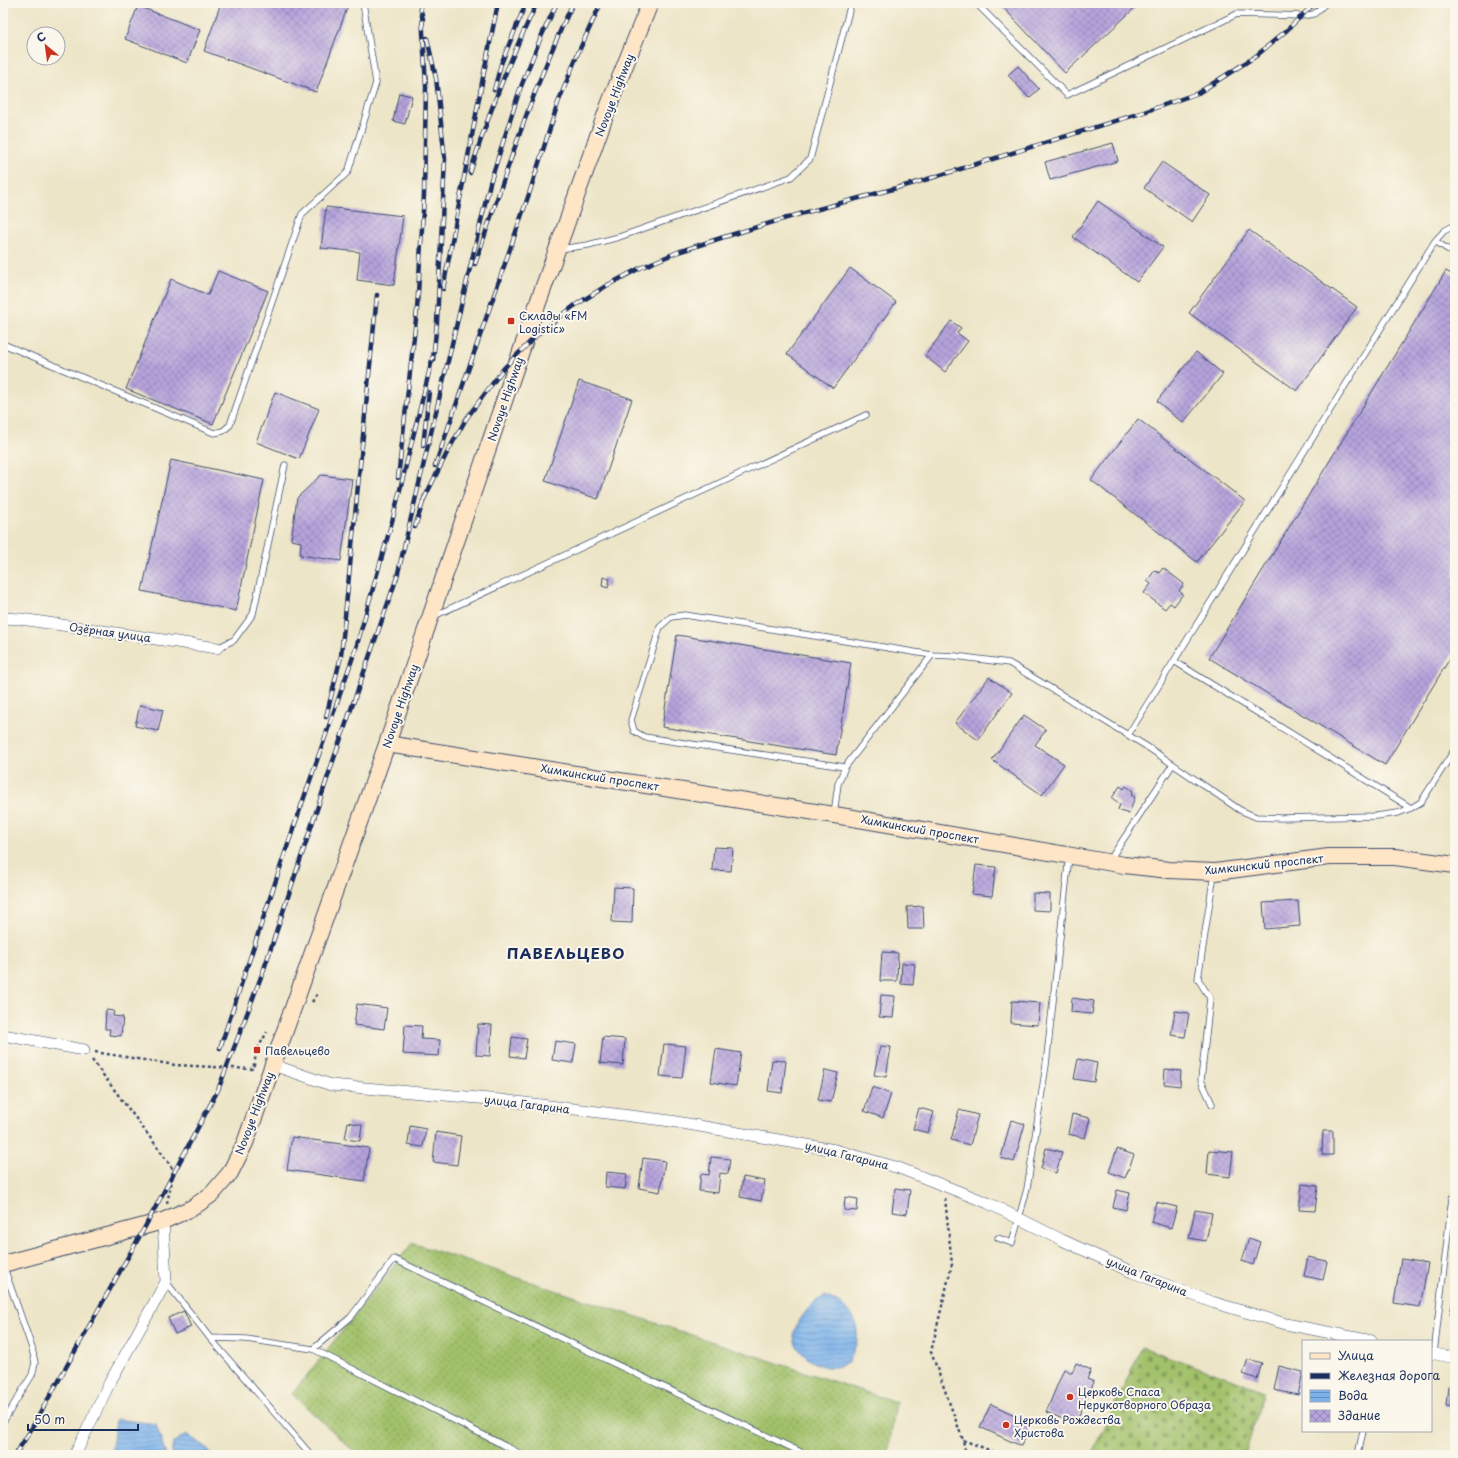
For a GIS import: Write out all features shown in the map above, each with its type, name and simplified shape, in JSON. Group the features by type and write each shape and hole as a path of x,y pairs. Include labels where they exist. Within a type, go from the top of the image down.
{"main road":[{"name":"Novoye Highway","path":"3,1264 163,1221 192,1208 212,1194 230,1173 245,1143 273,1066 387,744 521,351 609,105 650,3"},
{"name":"Химкинский проспект","path":"387,744 834,814 1069,856 1169,870 1215,872 1329,856 1395,857 1455,865"}],"street":[{"name":"Озёрная улица","path":"3,618 21,619 217,648"},
{"path":"3,1035 84,1050"},
{"name":"улица Гагарина","path":"273,1066 331,1085 501,1100 671,1122 835,1150 900,1168 988,1203 1062,1240 1132,1272 1212,1302 1286,1324 1367,1340"},
{"path":"75,1455 110,1382 166,1282 163,1221"},
{"path":"1432,1353 1455,1358"}],"lane":[{"path":"3,344 214,433 223,431 230,425 302,214 348,172 376,83 363,3"},
{"path":"558,249 588,245 619,237 791,177 810,159 852,3"},
{"path":"976,3 1067,95 1237,14 1302,16 1314,14 1326,3"},
{"path":"1128,735 1434,241 1444,231 1455,225"},
{"path":"1434,241 1455,254"},
{"path":"431,617 866,415"},
{"path":"217,648 234,640 253,614 285,465"},
{"path":"845,767 644,737 634,731 631,720 660,627 671,617 685,615 932,655 955,656 1009,663 1128,735 1240,810 1256,817 1376,816 1398,813 1422,802 1455,749"},
{"path":"834,814 838,784 845,767 932,655"},
{"path":"1174,661 1411,808"},
{"path":"1108,862 1173,764"},
{"path":"998,1238 1012,1243 1027,1189 1046,1065 1069,856"},
{"path":"1212,1104 1201,1080 1210,998 1198,979 1215,872"},
{"path":"1432,1353 1452,1198"},
{"path":"313,1349 351,1317 394,1258 806,1455"},
{"path":"3,1264 32,1348 35,1363 32,1375 3,1422"},
{"path":"166,1282 210,1338 311,1455"},
{"path":"210,1338 246,1339 313,1349 523,1455"},
{"path":"1359,1450 1363,1432"}],"path":[{"path":"84,1050 175,1065 253,1069 257,1050"},
{"path":"84,1050 162,1152 174,1171 163,1221"},
{"path":"944,1186 952,1264 931,1352 963,1440 966,1455"},
{"path":"963,1440 1002,1455"}],"green space":[{"path":"412,1243 896,1402 888,1455 358,1455 292,1394"},
{"path":"1142,1347 1264,1391 1245,1455 1091,1455"}],"water":[{"path":"825,1296 839,1303 849,1312 856,1324 857,1331 855,1349 848,1363 835,1367 821,1366 810,1360 800,1351 794,1334 796,1326 808,1309 815,1302"},
{"path":"116,1419 156,1424 166,1455 111,1455"},
{"path":"186,1434 208,1449 212,1455 171,1455 173,1443"}],"building":[{"path":"221,3 349,3 316,92 204,51"},
{"path":"999,3 1140,3 1065,73"},
{"path":"138,6 200,30 187,63 125,39"},
{"path":"1018,66 1039,89 1029,98 1008,75"},
{"path":"399,93 412,96 405,124 393,121"},
{"path":"1113,143 1118,161 1050,180 1045,162"},
{"path":"1162,162 1210,195 1192,222 1144,188"},
{"path":"1098,201 1163,247 1137,282 1073,237"},
{"path":"326,207 403,216 394,285 357,280 360,252 321,248"},
{"path":"1249,230 1357,307 1297,391 1189,313"},
{"path":"850,268 896,302 833,388 787,354"},
{"path":"218,271 268,291 213,424 126,389 171,279 208,295"},
{"path":"1446,271 1455,276 1455,650 1385,765 1209,658"},
{"path":"951,321 961,328 957,333 968,341 945,372 925,356"},
{"path":"1196,352 1223,374 1183,423 1157,401"},
{"path":"579,381 632,399 598,499 545,481"},
{"path":"275,392 319,409 299,459 256,442"},
{"path":"1138,419 1245,501 1197,562 1091,480"},
{"path":"171,460 264,480 236,611 142,591"},
{"path":"321,475 352,479 341,561 300,555 301,542 291,540 297,498"},
{"path":"1163,568 1184,584 1179,591 1183,594 1174,606 1170,603 1165,609 1144,593 1151,584 1147,581 1155,570 1159,573"},
{"path":"603,577 610,579 608,588 602,586"},
{"path":"677,635 851,663 836,755 662,727"},
{"path":"989,677 1012,693 978,740 955,723"},
{"path":"140,705 163,710 158,731 135,726"},
{"path":"1024,715 1046,730 1035,745 1064,764 1042,795 992,760"},
{"path":"1120,786 1124,789 1126,786 1133,791 1131,795 1135,797 1129,814 1118,810 1120,804 1112,798"},
{"path":"714,847 733,848 731,871 712,870"},
{"path":"976,865 996,867 992,896 972,894"},
{"path":"614,887 633,888 632,923 612,922"},
{"path":"1033,893 1050,894 1050,911 1033,910"},
{"path":"1298,901 1300,926 1265,929 1263,903"},
{"path":"923,906 924,929 908,929 907,907"},
{"path":"882,952 898,953 897,981 880,981"},
{"path":"902,963 915,964 913,985 901,984"},
{"path":"881,995 895,996 893,1018 879,1017"},
{"path":"1072,998 1094,1001 1092,1014 1071,1012"},
{"path":"1012,1001 1040,1003 1038,1025 1011,1023"},
{"path":"357,1004 387,1008 384,1029 354,1025"},
{"path":"106,1010 114,1011 113,1016 123,1017 121,1036 109,1035 110,1029 105,1029"},
{"path":"1175,1011 1189,1013 1185,1037 1171,1035"},
{"path":"478,1024 492,1025 490,1056 476,1055"},
{"path":"405,1025 422,1026 421,1039 440,1040 439,1056 403,1054"},
{"path":"512,1037 527,1039 524,1058 510,1056"},
{"path":"603,1037 625,1039 623,1065 600,1063"},
{"path":"555,1041 576,1044 573,1063 552,1060"},
{"path":"664,1044 686,1046 682,1078 660,1076"},
{"path":"880,1046 891,1047 886,1077 874,1075"},
{"path":"716,1049 741,1053 736,1086 711,1082"},
{"path":"1078,1059 1097,1063 1094,1082 1074,1079"},
{"path":"772,1060 786,1061 782,1093 768,1091"},
{"path":"1165,1069 1181,1071 1180,1086 1164,1084"},
{"path":"825,1070 838,1073 831,1102 818,1100"},
{"path":"872,1087 891,1094 883,1118 864,1111"},
{"path":"919,1108 934,1112 928,1133 913,1129"},
{"path":"959,1110 978,1115 970,1145 951,1140"},
{"path":"1072,1114 1090,1118 1085,1138 1068,1134"},
{"path":"1011,1120 1025,1124 1014,1162 1001,1158"},
{"path":"348,1122 362,1125 360,1141 345,1139"},
{"path":"410,1126 426,1129 423,1147 408,1145"},
{"path":"1323,1131 1333,1131 1333,1155 1322,1155"},
{"path":"436,1132 461,1136 457,1165 433,1162"},
{"path":"292,1137 369,1148 364,1181 287,1170"},
{"path":"1046,1148 1062,1152 1056,1173 1041,1169"},
{"path":"1117,1149 1134,1155 1125,1178 1109,1172"},
{"path":"1209,1150 1233,1152 1230,1177 1207,1174"},
{"path":"711,1157 730,1159 728,1174 720,1173 718,1193 699,1191 701,1174 709,1175"},
{"path":"643,1158 665,1161 660,1192 639,1188"},
{"path":"606,1172 627,1174 625,1189 605,1187"},
{"path":"743,1177 765,1181 761,1201 740,1197"},
{"path":"1302,1184 1318,1186 1315,1211 1299,1210"},
{"path":"895,1188 910,1190 907,1214 892,1212"},
{"path":"1117,1190 1130,1193 1126,1210 1113,1207"},
{"path":"845,1197 858,1199 857,1211 844,1210"},
{"path":"1156,1202 1177,1207 1171,1228 1151,1222"},
{"path":"1195,1210 1212,1213 1206,1241 1189,1238"},
{"path":"1249,1238 1260,1242 1253,1265 1242,1261"},
{"path":"1308,1257 1327,1261 1323,1280 1304,1276"},
{"path":"1401,1259 1428,1263 1420,1307 1394,1303"},
{"path":"1455,1293 1455,1316 1450,1315"},
{"path":"184,1311 191,1327 175,1334 168,1318"},
{"path":"1248,1359 1262,1363 1257,1379 1243,1374"},
{"name":"Церковь Спаса Нерукотворного Образа","path":"1076,1363 1091,1370 1087,1379 1094,1382 1075,1424 1046,1412 1064,1369 1072,1373"},
{"path":"1279,1366 1302,1372 1298,1395 1274,1390"},
{"path":"1448,1386 1455,1387 1455,1407 1446,1406"},
{"name":"Церковь Рождества Христова","path":"991,1404 1032,1423 1021,1446 980,1427"}],"railway":[{"path":"419,3 423,19"},
{"path":"443,289 498,3"},
{"path":"494,90 501,64 526,3"},
{"path":"470,173 500,87 537,3"},
{"path":"15,1455 29,1433 146,1225 218,1090 264,969 332,764 397,577 490,183 520,89 541,37 557,3"},
{"path":"475,264 532,99 573,3"},
{"path":"435,466 529,194 558,103 578,53 601,3"},
{"path":"423,501 466,419 504,368 538,334 574,306 606,286 640,268 678,252 724,237 800,214 915,183 1141,113 1198,93 1256,56 1287,30 1315,3"},
{"path":"398,478 417,310 424,195 426,87 422,14"},
{"path":"427,38 436,78 445,159 437,322 433,360"},
{"path":"326,717 341,656 377,295"},
{"path":"220,1048 289,841 356,648 393,518 433,356"},
{"path":"423,446 429,392"},
{"path":"415,527 425,496"}],"place":[{"name":"Склады «FM Logistic»","path":"511,321"},
{"name":"Павельцево","path":"257,1050"},
{"name":"Церковь Спаса Нерукотворного Образа","path":"1070,1397"},
{"name":"Церковь Рождества Христова","path":"1006,1425"}],"district":[{"name":"ПАВЕЛЬЦЕВО","path":"566,952"}]}
